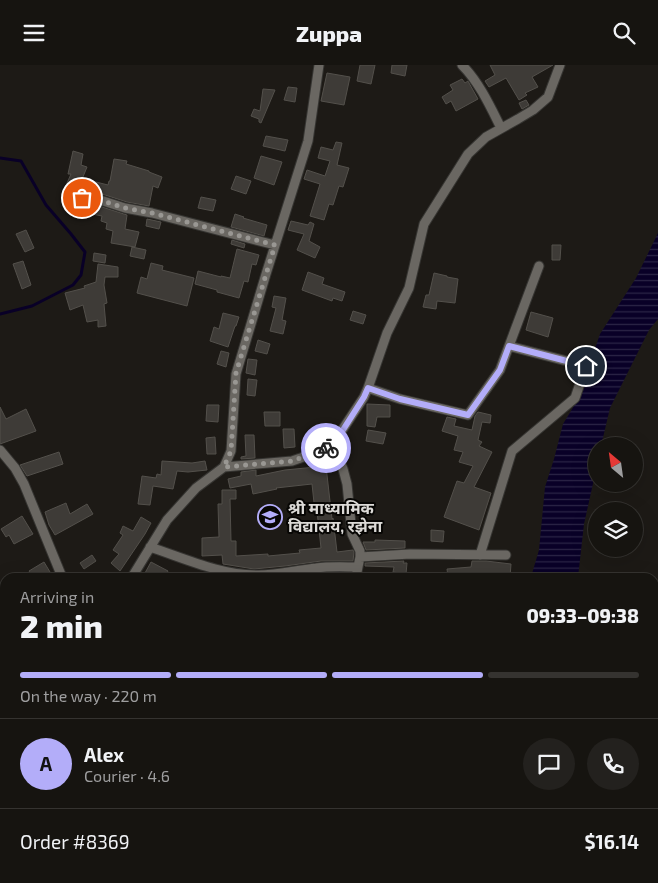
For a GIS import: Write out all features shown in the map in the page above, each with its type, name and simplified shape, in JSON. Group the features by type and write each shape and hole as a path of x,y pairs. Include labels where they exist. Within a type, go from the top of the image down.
{"street":[{"path":"134,573 167,520 196,488 224,467 231,451 236,373 308,141 319,65"},
{"path":"462,65 483,94 501,128"},
{"path":"224,467 292,461 334,444 364,397 387,333 409,288 424,224 468,154 486,137 533,110 548,97 560,65"},
{"path":"82,198 100,200 125,208 152,213 275,245"},
{"path":"368,388 400,399 468,415 500,370 539,266"},
{"path":"480,555 512,451 575,398 586,366 509,346"},
{"path":"334,444 345,476 352,534 360,551 357,573"},
{"path":"0,450 24,484 60,573"},
{"path":"150,547 195,563 217,569 244,573"},
{"path":"281,573 410,554 506,555"}],"shaded area":[{"path":"658,233 658,319 649,330 610,408 603,437 588,437 588,493 591,493 584,524 578,573 532,573 539,550 545,487 563,424 577,401 600,334 636,278"}],"building":[{"path":"360,65 375,65 371,84 357,81"},
{"path":"392,65 407,65 405,76 391,73"},
{"path":"490,65 553,65 532,77 538,87 525,93 527,95 519,100 506,78 489,87 485,81 495,75"},
{"path":"327,73 350,77 344,105 321,101"},
{"path":"462,79 465,83 468,81 478,99 456,111 451,101 446,104 442,97 453,90 450,85"},
{"path":"288,87 297,88 295,102 284,100"},
{"path":"263,89 275,90 261,123 259,119 251,116 254,109 260,111"},
{"path":"526,100 529,105 522,109 519,103"},
{"path":"266,136 288,140 285,151 263,146"},
{"path":"336,142 342,143 337,165 349,168 343,187 339,186 333,205 329,204 324,220 310,216 320,184 304,179 307,170 325,176 330,161 318,158 321,147 333,150"},
{"path":"73,151 83,154 81,165 87,167 76,194 64,190 71,174 68,174"},
{"path":"261,156 282,162 274,185 254,178"},
{"path":"114,159 127,161 126,164 162,177 158,188 153,186 149,206 127,202 102,194 90,193 92,181 108,185"},
{"path":"236,176 251,181 246,194 231,189"},
{"path":"201,197 216,200 213,211 198,208"},
{"path":"88,205 99,206 127,215 125,229 139,232 135,247 111,243 113,231 106,229 107,223 101,221 102,216 87,213"},
{"path":"235,214 267,225 264,236 231,227"},
{"path":"147,219 161,222 159,229 146,226"},
{"path":"291,221 308,225 310,222 314,224 309,241 320,247 315,258 297,250 304,234 288,230"},
{"path":"26,230 34,248 25,252 16,234"},
{"path":"232,240 245,244 244,248 231,244"},
{"path":"552,245 561,245 560,260 552,260"},
{"path":"132,247 146,250 144,259 130,256"},
{"path":"237,249 259,255 256,265 252,264 248,282 244,281 239,298 195,284 198,271 230,278"},
{"path":"94,253 106,255 105,263 93,261"},
{"path":"23,261 31,285 22,289 13,264"},
{"path":"151,263 163,266 162,270 194,278 187,306 137,293 141,277 147,279"},
{"path":"98,264 118,267 118,277 105,277 104,285 107,303 104,304 106,326 98,327 98,320 87,322 83,305 70,310 65,293 85,288 84,286 96,282"},
{"path":"308,272 324,278 322,284 345,292 342,301 333,298 332,301 302,290"},
{"path":"434,273 458,279 455,303 437,301 436,309 423,307 426,295 429,295"},
{"path":"274,296 286,298 282,320 286,321 283,334 270,331 276,308 272,307"},
{"path":"353,311 366,315 363,324 350,320"},
{"path":"531,312 553,318 548,337 526,330"},
{"path":"223,313 239,317 228,347 210,341 214,327 219,329"},
{"path":"258,340 270,344 267,354 255,351"},
{"path":"221,351 229,353 226,367 217,364"},
{"path":"248,359 257,360 255,375 246,373"},
{"path":"248,379 257,380 255,396 247,395"},
{"path":"367,404 390,405 390,417 377,417 375,427 367,426"},
{"path":"207,405 219,405 218,422 206,421"},
{"path":"0,407 6,419 26,409 36,431 0,444"},
{"path":"264,412 280,412 280,426 265,426"},
{"path":"478,412 491,415 490,423 482,422 478,440 482,442 479,446 492,452 474,487 491,493 479,530 444,517 457,481 464,483 473,466 459,462 463,452 454,450 458,436 442,431 447,417 456,419 454,426 472,430 475,416"},
{"path":"283,429 294,429 295,447 284,448"},
{"path":"368,430 386,433 383,444 366,441"},
{"path":"245,435 254,435 255,458 241,459 241,457 246,456"},
{"path":"215,437 216,454 207,454 206,438"},
{"path":"59,452 63,464 27,476 20,465"},
{"path":"162,461 192,463 205,461 207,470 177,471 173,489 153,486 150,505 138,504 142,476 156,478 157,474 161,475"},
{"path":"326,466 337,552 353,550 353,561 321,561 254,569 223,564 222,555 202,556 202,538 219,537 218,504 222,504 222,490 236,490 236,499 230,499 231,541 236,541 236,556 300,553 299,550 321,548 312,484 276,488 253,494 251,484 230,488 228,479 241,476 241,472 256,470 256,476 285,470"},
{"path":"66,503 70,514 87,504 93,514 55,535 49,525 45,512"},
{"path":"22,516 33,534 14,544 9,535 6,537 1,529"},
{"path":"141,517 151,523 120,571 111,563 119,554 113,550 123,535 120,533 123,526 133,531"},
{"path":"431,530 444,531 443,542 431,541"},
{"path":"375,540 405,541 405,548 366,550 363,542 375,542"},
{"path":"92,555 96,561 84,569 80,563"},
{"path":"404,561 403,563 407,563 406,573 393,572 394,567 365,566 365,563"},
{"path":"472,561 511,564 510,573 448,573 447,569 471,567"},
{"path":"44,562 51,573 30,573 29,571"},
{"path":"151,562 168,571 167,573 145,573"}],"waterway":[{"path":"0,158 21,161 46,205 85,252 81,275 73,285 32,306 0,314"}],"way so far":[{"path":"82,198 100,200 125,208 152,213 275,245 236,373 231,451 224,467 292,461 326,448"}],"place":[{"name":"श्री माध्यामिक विद्यालय, रझेना","path":"270,517"}],"route":[{"path":"326,448 334,444 368,388 400,399 468,415 500,370 509,346 586,366"}]}
